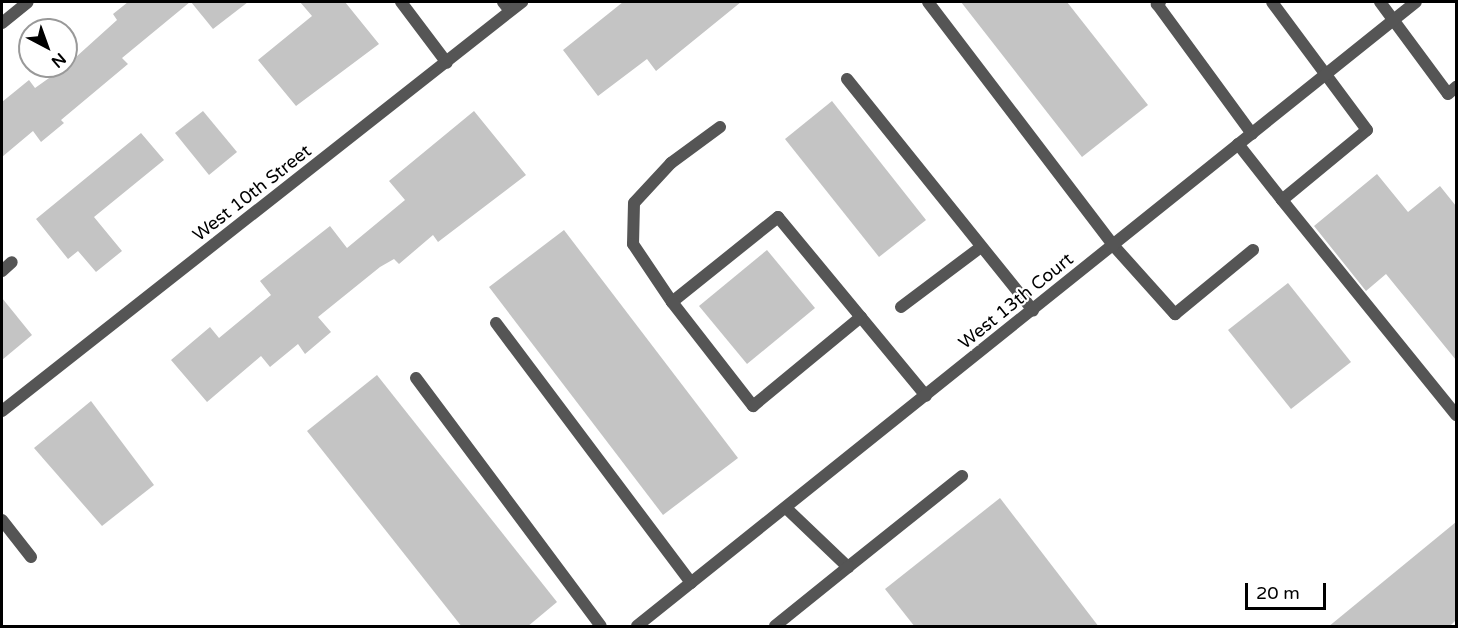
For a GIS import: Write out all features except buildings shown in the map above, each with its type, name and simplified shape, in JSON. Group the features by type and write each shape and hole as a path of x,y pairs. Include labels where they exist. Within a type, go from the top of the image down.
{"street":[{"path":"2,23 28,2"},
{"path":"401,2 447,63"},
{"name":"West 10th Street","path":"2,411 447,63 506,6 522,2"},
{"path":"928,2 1113,245 1175,314 1253,250"},
{"path":"1160,2 1157,4 1252,134"},
{"path":"1272,2 1367,130 1282,200"},
{"path":"1380,2 1395,19 1448,94 1456,87"},
{"name":"West 13th Court","path":"637,627 1416,2"},
{"path":"847,79 1033,310"},
{"path":"720,127 670,163 634,202 633,244 672,302 753,406 861,317"},
{"path":"1239,144 1456,415"},
{"path":"672,302 778,217 926,396"},
{"path":"901,308 981,247"},
{"path":"2,271 12,262"},
{"path":"496,323 691,583"},
{"path":"416,378 601,627"},
{"path":"775,627 962,476"},
{"path":"786,508 848,567"},
{"path":"2,520 31,557"}]}
